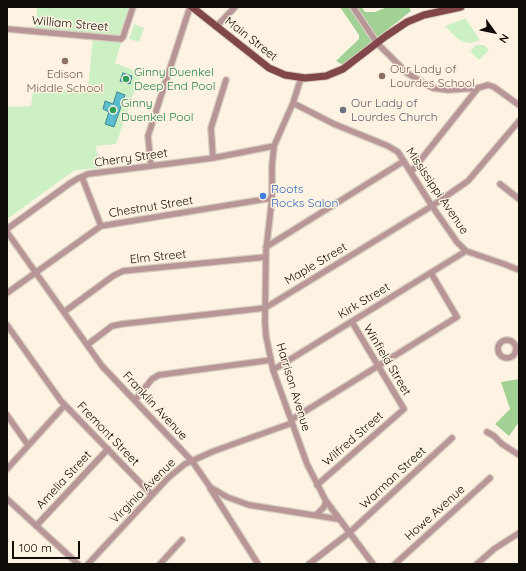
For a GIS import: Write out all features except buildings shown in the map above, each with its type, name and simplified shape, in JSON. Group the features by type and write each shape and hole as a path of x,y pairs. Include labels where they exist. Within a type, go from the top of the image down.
{"main road":[{"name":"Main Street","path":"191,7 269,68 286,75 300,78 326,76 343,69 407,22 424,15 461,7"}],"street":[{"name":"William Street","path":"7,29 121,39 133,7"},
{"path":"151,166 148,136 191,7"},
{"path":"216,27 235,7"},
{"path":"353,7 377,43 408,73 433,88 448,90 478,88 488,85 494,87 519,105"},
{"path":"293,103 300,78"},
{"path":"213,158 211,128 226,80"},
{"path":"411,172 478,88"},
{"name":"Harrison Avenue","path":"293,103 274,146 272,166 272,198 266,247 266,336 273,370 307,464 326,501 373,564"},
{"name":"Mississippi Avenue","path":"293,103 334,124 400,154 432,206 457,242 466,251 519,270"},
{"name":"Maple Street","path":"87,345 112,326 265,308 432,206 468,181 519,121"},
{"name":"Cherry Street","path":"7,229 69,184 88,174 213,158 274,146"},
{"path":"266,247 404,161"},
{"path":"82,176 101,226"},
{"path":"500,184 519,200"},
{"name":"Chestnut Street","path":"7,293 101,226 272,198"},
{"name":"Franklin Avenue","path":"7,232 102,366 192,461 210,487 227,497 249,504 338,519"},
{"name":"Kirk Street","path":"273,370 466,251"},
{"name":"Elm Street","path":"64,312 122,271 266,257"},
{"name":"Virginia Avenue","path":"88,564 178,469 214,451 291,422 457,317 431,273"},
{"name":"Winfield Street","path":"352,322 404,409"},
{"name":"Fremont Street","path":"7,325 57,397 152,495"},
{"path":"134,400 152,379 159,375 271,360"},
{"path":"7,469 65,405"},
{"name":"Wilfred Street","path":"317,485 404,409"},
{"path":"7,415 28,445"},
{"path":"487,432 519,455"},
{"name":"Warman Street","path":"309,564 349,533 452,438"},
{"name":"Amelia Street","path":"36,526 108,449"},
{"name":"Howe Avenue","path":"395,564 490,478"},
{"path":"210,487 258,564"},
{"path":"7,499 78,564"},
{"path":"316,515 324,507 326,501"},
{"path":"477,564 494,549 519,533"},
{"path":"160,564 182,540"}],"green space":[{"path":"37,7 132,7 115,63 141,73 116,144 96,146 99,168 75,170 7,219 7,107 31,106 33,90 88,89 93,37 35,32"},
{"path":"340,7 362,7 365,12 375,12 387,7 409,7 411,11 343,65 336,61 359,39 359,35"},
{"path":"466,19 480,40 471,43 464,42 458,39 445,26"},
{"path":"134,24 144,28 139,42 129,39"},
{"path":"476,45 484,45 489,50 479,60 470,51"},
{"path":"519,379 519,422 509,436 495,424 510,409 501,382"}],"water":[{"name":"Ginny Duenkel Deep End Pool","path":"123,73 132,76 130,84 120,81"},
{"name":"Ginny Duenkel Pool","path":"117,92 125,95 114,127 105,124 109,112 103,109 105,101 113,104"}],"place":[{"name":"Edison Middle School","path":"65,61"},
{"name":"Our Lady of Lourdes School","path":"382,76"},
{"name":"Ginny Duenkel Deep End Pool","path":"126,79"},
{"name":"Ginny Duenkel Pool","path":"113,110"},
{"name":"Our Lady of Lourdes Church","path":"343,110"},
{"name":"Roots Rocks Salon","path":"263,196"}]}
